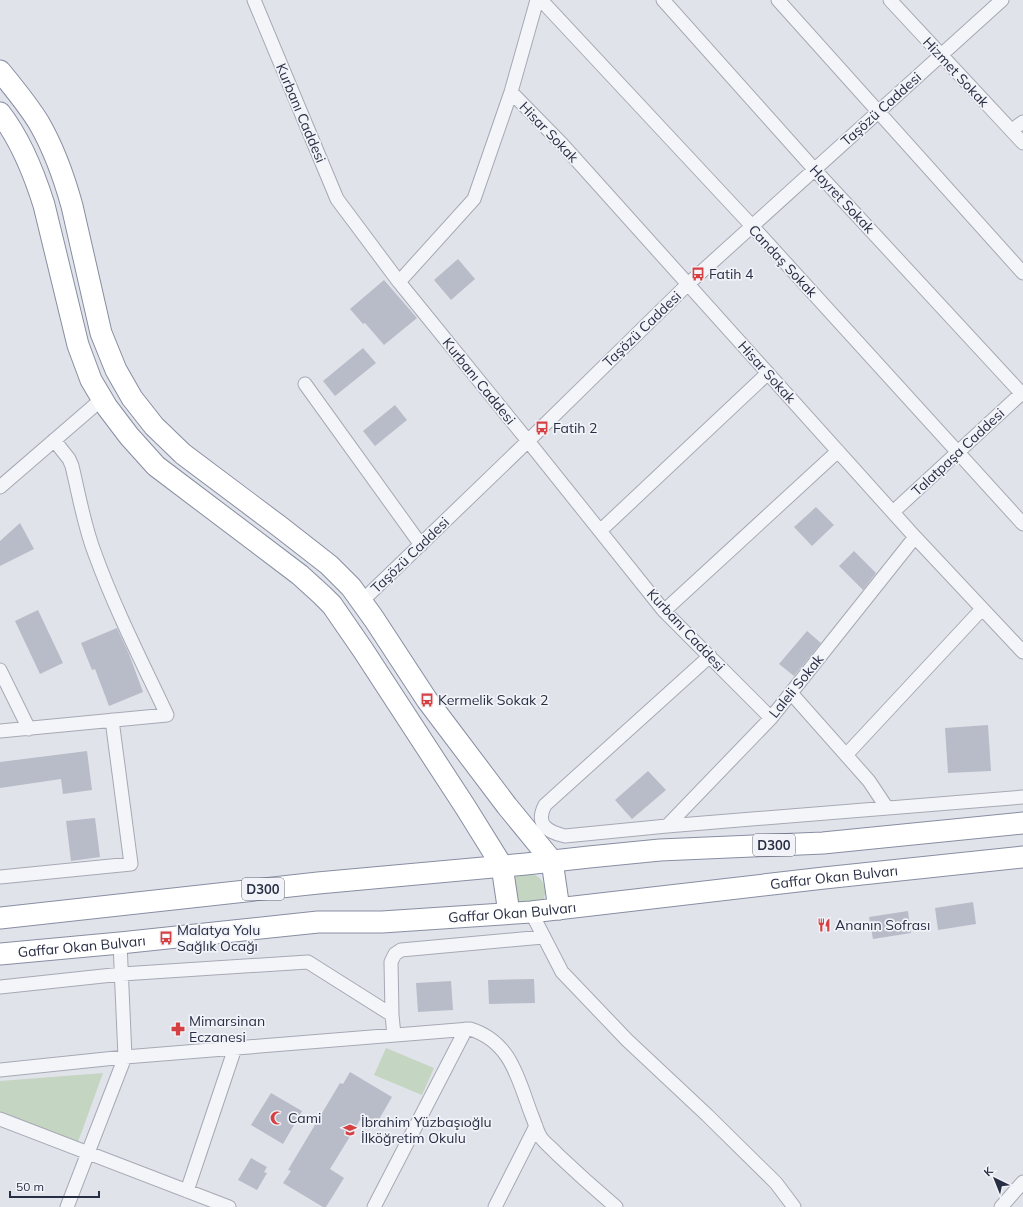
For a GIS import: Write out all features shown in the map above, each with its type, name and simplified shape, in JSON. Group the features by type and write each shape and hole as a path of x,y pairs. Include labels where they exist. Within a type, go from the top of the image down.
{"highway":[{"path":"0,71 31,111 47,137 56,159 72,206 101,333 116,370 132,398 154,426 183,454 329,565 351,587 362,601 427,700 507,806 552,861 559,909"},
{"path":"0,113 22,149 38,185 78,345 91,380 102,399 116,420 156,466 300,574 332,605 462,801 502,866 509,913"},
{"name":"D300","path":"0,918 310,884 660,850 823,842 1023,823"},
{"name":"Gaffar Okan Bulvarı","path":"0,954 318,922 382,922 531,912 824,878 1023,857"}],"street":[{"name":"Kurbanı Caddesi","path":"254,0 337,199 399,282 664,611 771,718"},
{"path":"399,282 474,199 510,92 537,0"},
{"name":"Candaş Sokak","path":"541,0 752,226 1023,524"},
{"name":"Hayret Sokak","path":"663,0 814,169 1022,393"},
{"path":"778,0 1023,273"},
{"name":"Hizmet Sokak","path":"890,0 940,56 1023,143"},
{"name":"Taşözü Caddesi","path":"362,601 688,284 1002,0"},
{"name":"Hisar Sokak","path":"510,92 562,144 915,537 1023,652"},
{"path":"1012,130 1023,122"},
{"path":"600,531 768,373"},
{"path":"305,384 421,545"},
{"name":"Talatpaşa Caddesi","path":"893,512 1022,393"},
{"path":"0,487 102,399"},
{"path":"0,731 167,715 115,604 94,553 82,512 72,466 69,459 54,440"},
{"path":"664,611 838,451"},
{"name":"Laleli Sokak","path":"667,826 771,718 915,537"},
{"path":"846,755 982,609"},
{"path":"710,656 544,805 541,812 541,821 545,827 565,836 667,826 1023,797"},
{"path":"0,670 29,728"},
{"path":"790,693 869,781 887,808"},
{"path":"0,877 131,864 112,720"},
{"path":"531,912 562,972 627,1040 707,1115 776,1183 794,1207"},
{"path":"394,1035 391,962 395,954 401,950 543,936"},
{"path":"67,1207 125,1057 120,943"},
{"path":"0,987 122,974 308,962 392,1014"},
{"path":"0,1070 125,1057 470,1028 484,1034 497,1044 511,1061 540,1137 616,1207"},
{"path":"374,1207 466,1029"},
{"path":"187,1191 235,1048"},
{"path":"0,1119 229,1207"},
{"path":"495,1207 536,1126"},
{"path":"1001,1207 1023,1182"}],"green space":[{"path":"530,873 542,881 545,889 544,898 542,903 519,907 514,878 520,874"},
{"path":"386,1048 434,1068 422,1095 374,1075"},
{"path":"103,1073 78,1142 0,1112 0,1081"}],"building":[{"path":"458,259 475,279 451,300 434,280"},
{"path":"384,280 417,318 384,345 365,323 363,324 350,309"},
{"path":"363,348 376,363 335,396 323,381"},
{"path":"395,405 407,420 375,446 363,431"},
{"path":"816,507 834,525 812,546 794,527"},
{"path":"20,523 34,549 0,566 0,541"},
{"path":"854,551 876,573 863,590 839,566"},
{"path":"38,610 63,663 40,674 15,621"},
{"path":"117,628 129,654 143,692 109,706 95,669 92,670 81,643"},
{"path":"807,631 821,643 794,676 779,664"},
{"path":"988,725 991,771 948,773 945,728"},
{"path":"87,751 92,790 63,794 61,779 0,788 0,762"},
{"path":"648,771 666,790 632,819 615,800"},
{"path":"95,818 100,857 71,861 66,821"},
{"path":"973,902 976,924 938,930 935,908"},
{"path":"908,911 911,933 873,939 869,917"},
{"path":"534,979 535,1003 489,1004 488,980"},
{"path":"451,981 453,1010 418,1012 416,983"},
{"path":"350,1072 392,1097 374,1128 360,1120 330,1169 344,1178 326,1207 323,1207 283,1183 291,1171 288,1170 340,1083 343,1084"},
{"name":"Cami","path":"271,1093 302,1111 283,1144 251,1125"},
{"path":"251,1158 267,1167 264,1172 267,1173 257,1190 238,1180"}],"place":[{"name":"Fatih 4","path":"698,274"},
{"name":"Fatih 2","path":"542,428"},
{"name":"Kermelik Sokak 2","path":"427,700"},
{"name":"Ananın Sofrası","path":"824,925"},
{"name":"Malatya Yolu Sağlık Ocağı","path":"166,938"},
{"name":"Mimarsinan Eczanesi","path":"178,1029"},
{"name":"Cami","path":"277,1118"},
{"name":"İbrahim Yüzbaşıoğlu İlköğretim Okulu","path":"350,1130"}]}
